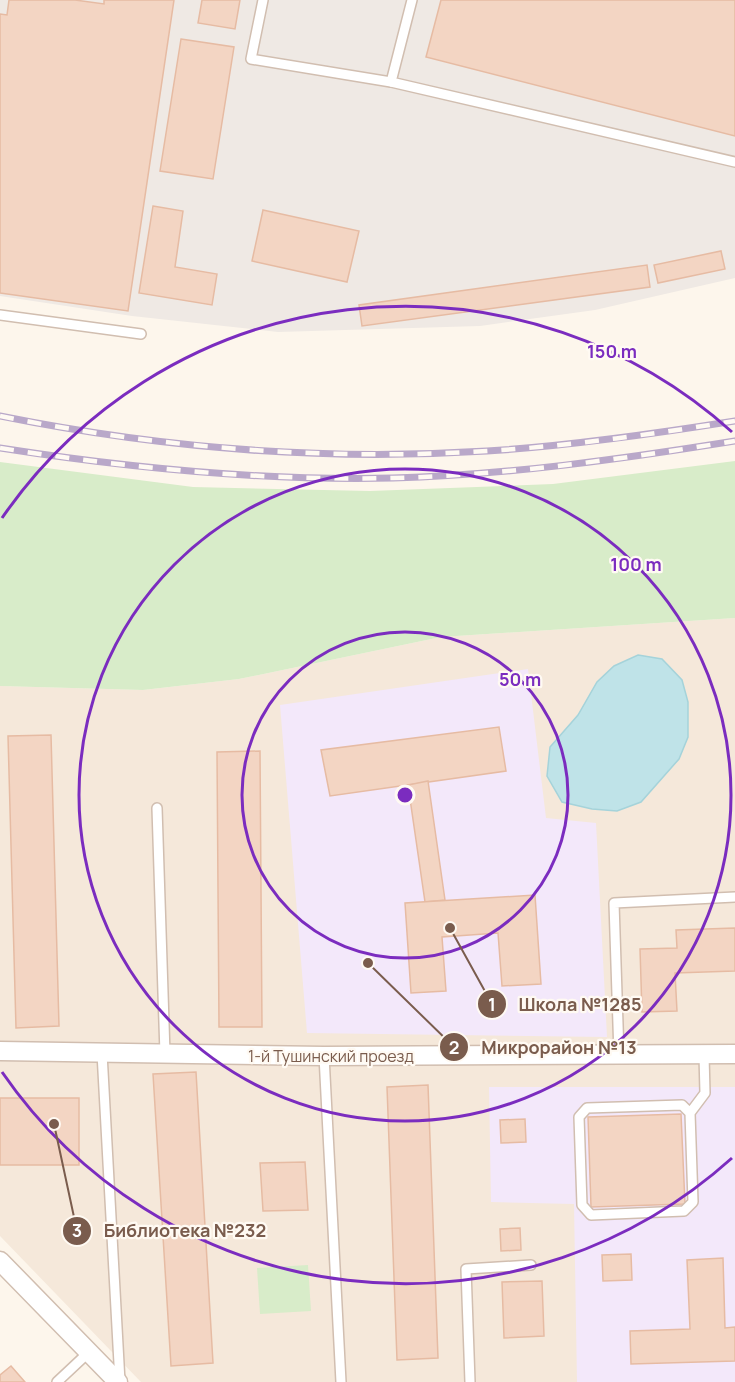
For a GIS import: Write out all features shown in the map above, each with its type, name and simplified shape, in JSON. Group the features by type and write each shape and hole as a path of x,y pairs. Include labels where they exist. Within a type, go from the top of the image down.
{"street":[{"name":"1-й Тушинский проезд","path":"0,1051 324,1056 735,1054"},
{"path":"0,1261 119,1382"}],"lane":[{"path":"263,0 251,59 391,82 735,162"},
{"path":"391,82 412,0"},
{"path":"0,315 141,334"},
{"path":"157,808 165,1054"},
{"path":"619,1056 614,903 735,897"},
{"path":"102,1053 119,1382"},
{"path":"690,1113 682,1105 587,1108 579,1117 582,1205 591,1215 684,1211 693,1202 690,1113 705,1093 704,1055"},
{"path":"324,1056 341,1382"},
{"path":"470,1382 466,1269 531,1265"},
{"path":"57,1382 89,1352"}],"shaded area":[{"path":"0,0 735,0 735,278 595,310 480,326 278,332 132,316 0,296"},
{"path":"735,618 735,1382 141,1382 0,1236 0,686 143,690 239,679 441,637"},
{"path":"528,669 546,818 596,823 607,1037 307,1033 280,705"},
{"path":"489,1087 735,1087 735,1382 577,1382 574,1204 491,1202"}],"green space":[{"path":"735,461 735,618 441,637 239,679 143,690 0,686 0,462 193,487 370,491 553,484"},
{"path":"308,1265 311,1311 260,1314 257,1268"}],"water":[{"path":"638,655 662,659 682,680 688,702 688,737 679,759 641,802 617,811 592,809 562,802 547,776 550,747 578,715 597,682 614,666"}],"building":[{"path":"9,0 75,0 104,4 104,0 174,0 128,311 0,293 0,14 7,15"},
{"path":"202,0 240,0 235,29 198,23"},
{"path":"441,0 735,0 735,136 426,57"},
{"path":"181,39 234,47 213,179 160,171"},
{"path":"153,206 183,211 175,267 217,274 212,305 139,293"},
{"path":"263,210 359,231 347,282 252,261"},
{"path":"721,251 725,269 658,283 654,265"},
{"path":"647,265 650,287 362,326 359,305"},
{"path":"499,727 506,771 330,796 321,750"},
{"path":"51,735 59,1026 16,1028 8,736"},
{"path":"260,751 262,1027 219,1027 217,752"},
{"path":"428,781 445,900 425,902 408,785"},
{"path":"535,895 541,984 502,986 498,933 442,937 446,991 411,993 405,903"},
{"path":"735,928 735,971 675,973 677,1011 642,1012 640,949 677,948 676,930"},
{"path":"196,1072 213,1363 171,1366 153,1074"},
{"path":"428,1085 438,1358 397,1360 387,1087"},
{"path":"0,1098 79,1098 79,1165 0,1165"},
{"path":"681,1114 685,1204 591,1207 588,1117"},
{"path":"525,1119 526,1142 501,1143 500,1120"},
{"path":"305,1162 308,1210 263,1211 260,1163"},
{"path":"520,1228 521,1250 501,1251 500,1229"},
{"path":"631,1254 632,1280 603,1281 602,1255"},
{"path":"723,1258 725,1328 735,1327 735,1361 631,1364 630,1331 690,1329 687,1260"},
{"path":"542,1281 544,1336 504,1338 502,1282"},
{"path":"11,1366 25,1382 0,1382 0,1375"}],"railway":[{"path":"0,416 181,444 304,453 365,454 426,454 549,446 735,421"},
{"path":"0,448 97,462 196,472 294,477 393,478 565,465 735,441"}],"place":[{"name":"Школа №1285","path":"450,928"},
{"name":"Микрорайон №13","path":"368,963"},
{"name":"Библиотека №232","path":"54,1124"}]}
